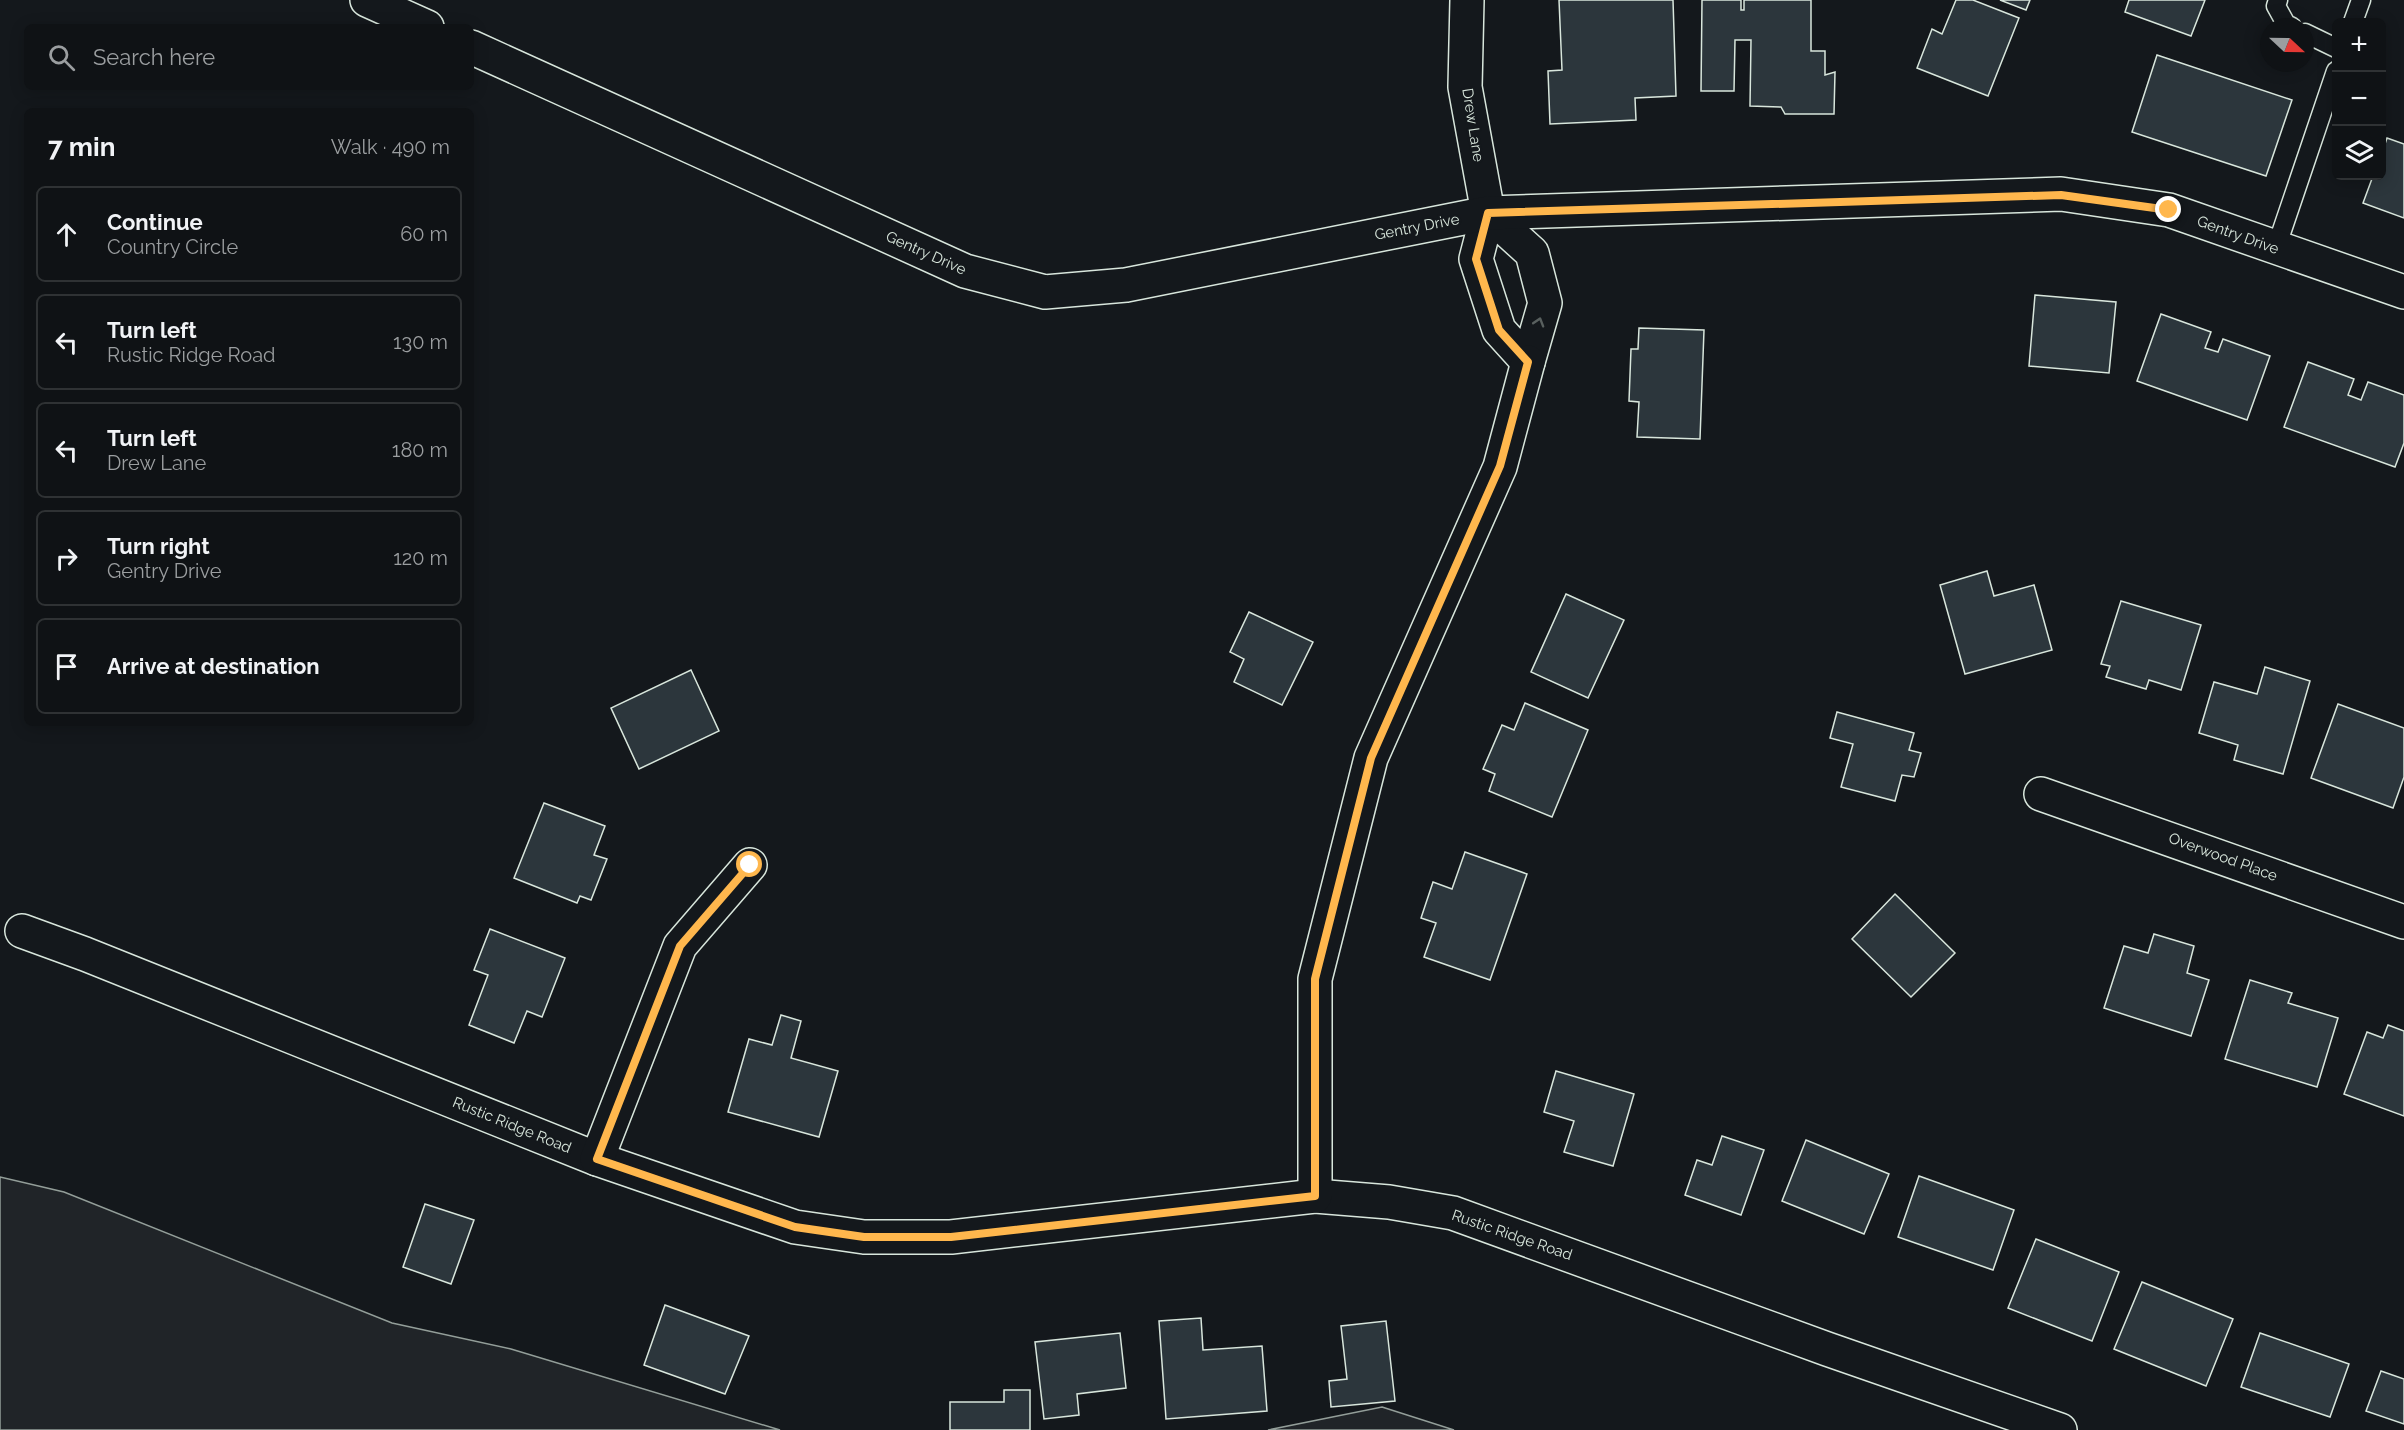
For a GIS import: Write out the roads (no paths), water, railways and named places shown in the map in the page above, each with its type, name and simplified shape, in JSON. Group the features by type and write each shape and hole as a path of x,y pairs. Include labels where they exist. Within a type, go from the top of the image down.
{"street":[{"path":"367,0 421,24"},
{"name":"Drew Lane","path":"1467,0 1465,87 1488,213 1476,259 1499,330 1528,362"},
{"name":"Gentry Drive","path":"474,48 965,271 1046,292 1126,285 1488,213 2061,195 2169,210 2404,292"},
{"path":"1315,1196 1315,979 1371,758 1500,466 1545,303 1532,253 1488,213"},
{"name":"Overwood Place","path":"2041,794 2404,922"},
{"path":"597,1159 680,946 750,865"},
{"name":"Rustic Ridge Road","path":"22,931 85,954 597,1159 795,1227 864,1237 951,1237 1315,1196 1389,1202 1453,1213 1827,1349 2060,1430"}],"lane":[{"path":"2278,0 2276,6 2283,18"},
{"path":"2354,18 2361,0"},
{"path":"2314,37 2332,46"},
{"path":"2276,248 2337,72"}]}
